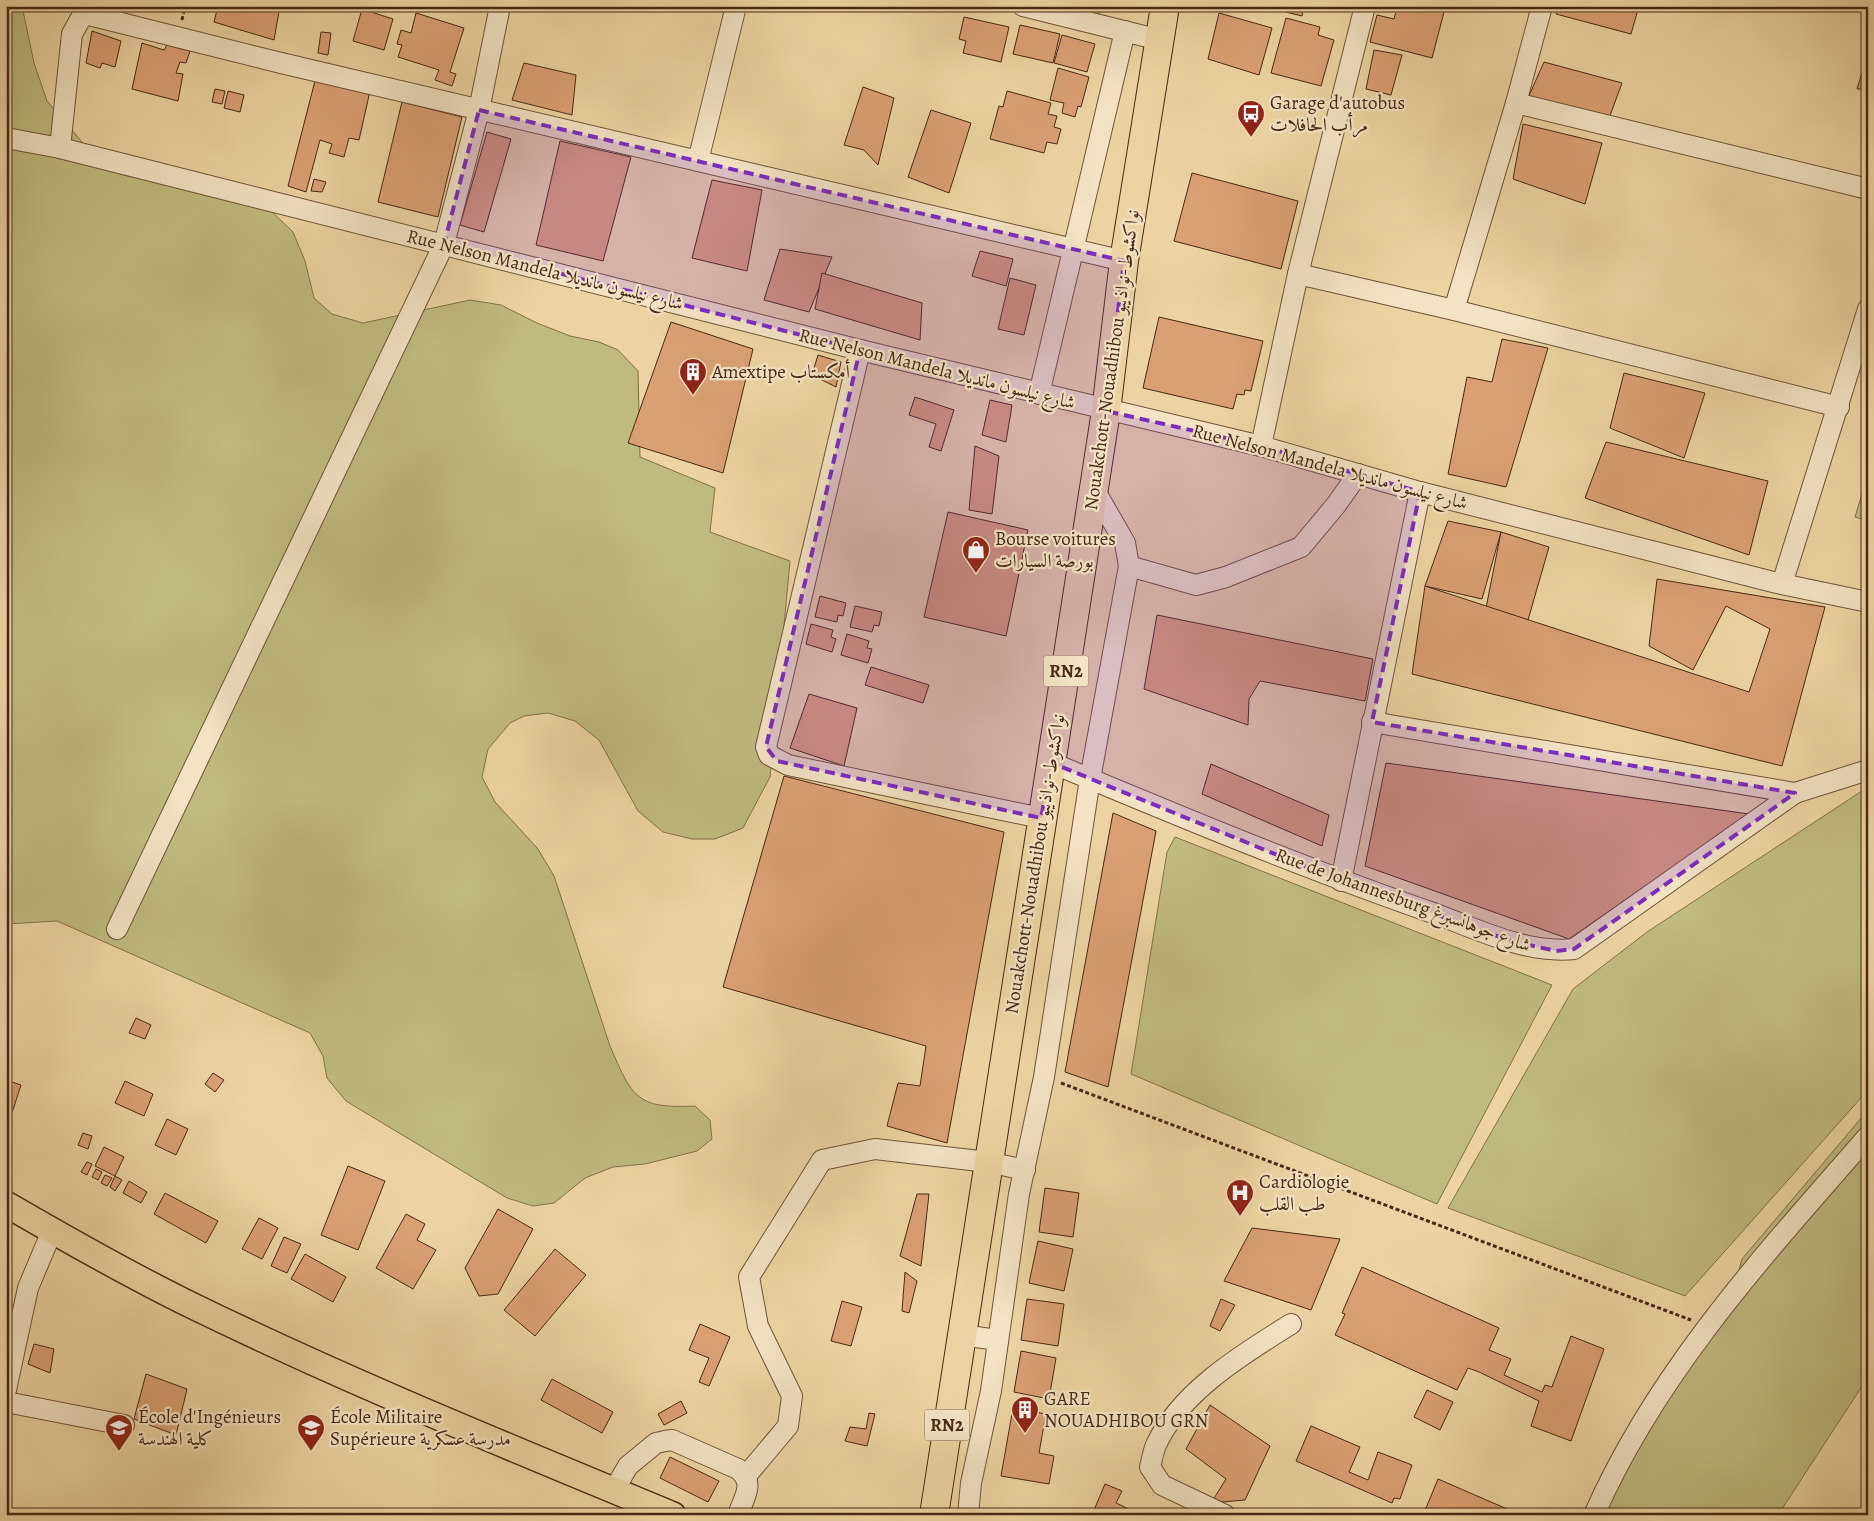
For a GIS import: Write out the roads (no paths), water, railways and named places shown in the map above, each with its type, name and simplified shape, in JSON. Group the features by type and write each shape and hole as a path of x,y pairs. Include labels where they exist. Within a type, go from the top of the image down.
{"highway":[{"name":"Nouakchott-Nouadhibou نواكشوط-نواذيبو","path":"934,1515 1041,818 1052,763 1106,411 1124,261 1166,6"},
{"path":"940,1477 946,1515"}],"main road":[{"path":"6,1204 52,1231 187,1303 332,1371 672,1515"},
{"path":"920,1515 940,1477"}],"street":[{"path":"117,929 444,244 479,110 500,6"},
{"path":"698,161 736,6"},
{"path":"1023,6 1160,40"},
{"path":"1261,446 1298,274 1365,6"},
{"path":"1454,310 1516,103 1542,6"},
{"path":"60,148 72,34 81,18 89,15 479,110 1124,261"},
{"path":"1039,394 1124,31"},
{"path":"1516,103 1868,189"},
{"name":"Rue Nelson Mandela شارع نيلسون مانديلا","path":"6,138 60,148 860,350 1106,411 1261,446 1420,492 1782,584 1868,602"},
{"path":"1298,274 1454,310 1839,407"},
{"path":"1782,584 1839,407 1868,309"},
{"path":"860,350 766,747 769,755 788,765 1041,818"},
{"path":"1129,566 1196,585 1226,577 1301,547 1336,505 1358,474"},
{"path":"968,1515 971,1483 991,1391 1025,1170 1044,1077 1090,779 1129,566 1124,543 1094,489"},
{"path":"1341,881 1420,492"},
{"path":"1372,722 1795,792"},
{"name":"Rue de Johannesburg شارع جوهانسبرغ","path":"1052,763 1341,881 1532,947 1556,951 1574,949 1795,792 1868,770"},
{"path":"1594,1515 1609,1481 1635,1436 1708,1326 1742,1281 1868,1136"},
{"path":"746,1476 788,1426 792,1396 758,1326 749,1277 822,1160 875,1149 988,1162 1025,1170"},
{"path":"6,1390 28,1288 52,1231"},
{"path":"1225,1515 1162,1486 1150,1468 1156,1446 1179,1410 1234,1360 1291,1324"},
{"path":"961,1335 998,1340"},
{"path":"6,1402 124,1425"},
{"path":"614,1490 628,1466 656,1443 672,1440 738,1469 746,1476 748,1484 738,1515"},
{"path":"940,1477 971,1483"}],"place":[{"name":"Garage d'autobus مرأب الحافلات","path":"1251,138"},
{"name":"Amextipe أمكستاب","path":"693,396"},
{"name":"Bourse voitures بورصة السيارات","path":"976,574"},
{"name":"Cardiologie طب القلب","path":"1240,1217"},
{"name":"GARE NOUADHIBOU GRN","path":"1025,1434"},
{"name":"École d'Ingénieurs كلية الهندسة","path":"119,1452"},
{"name":"École Militaire Supérieure مدرسة عسكرية","path":"311,1452"}]}
